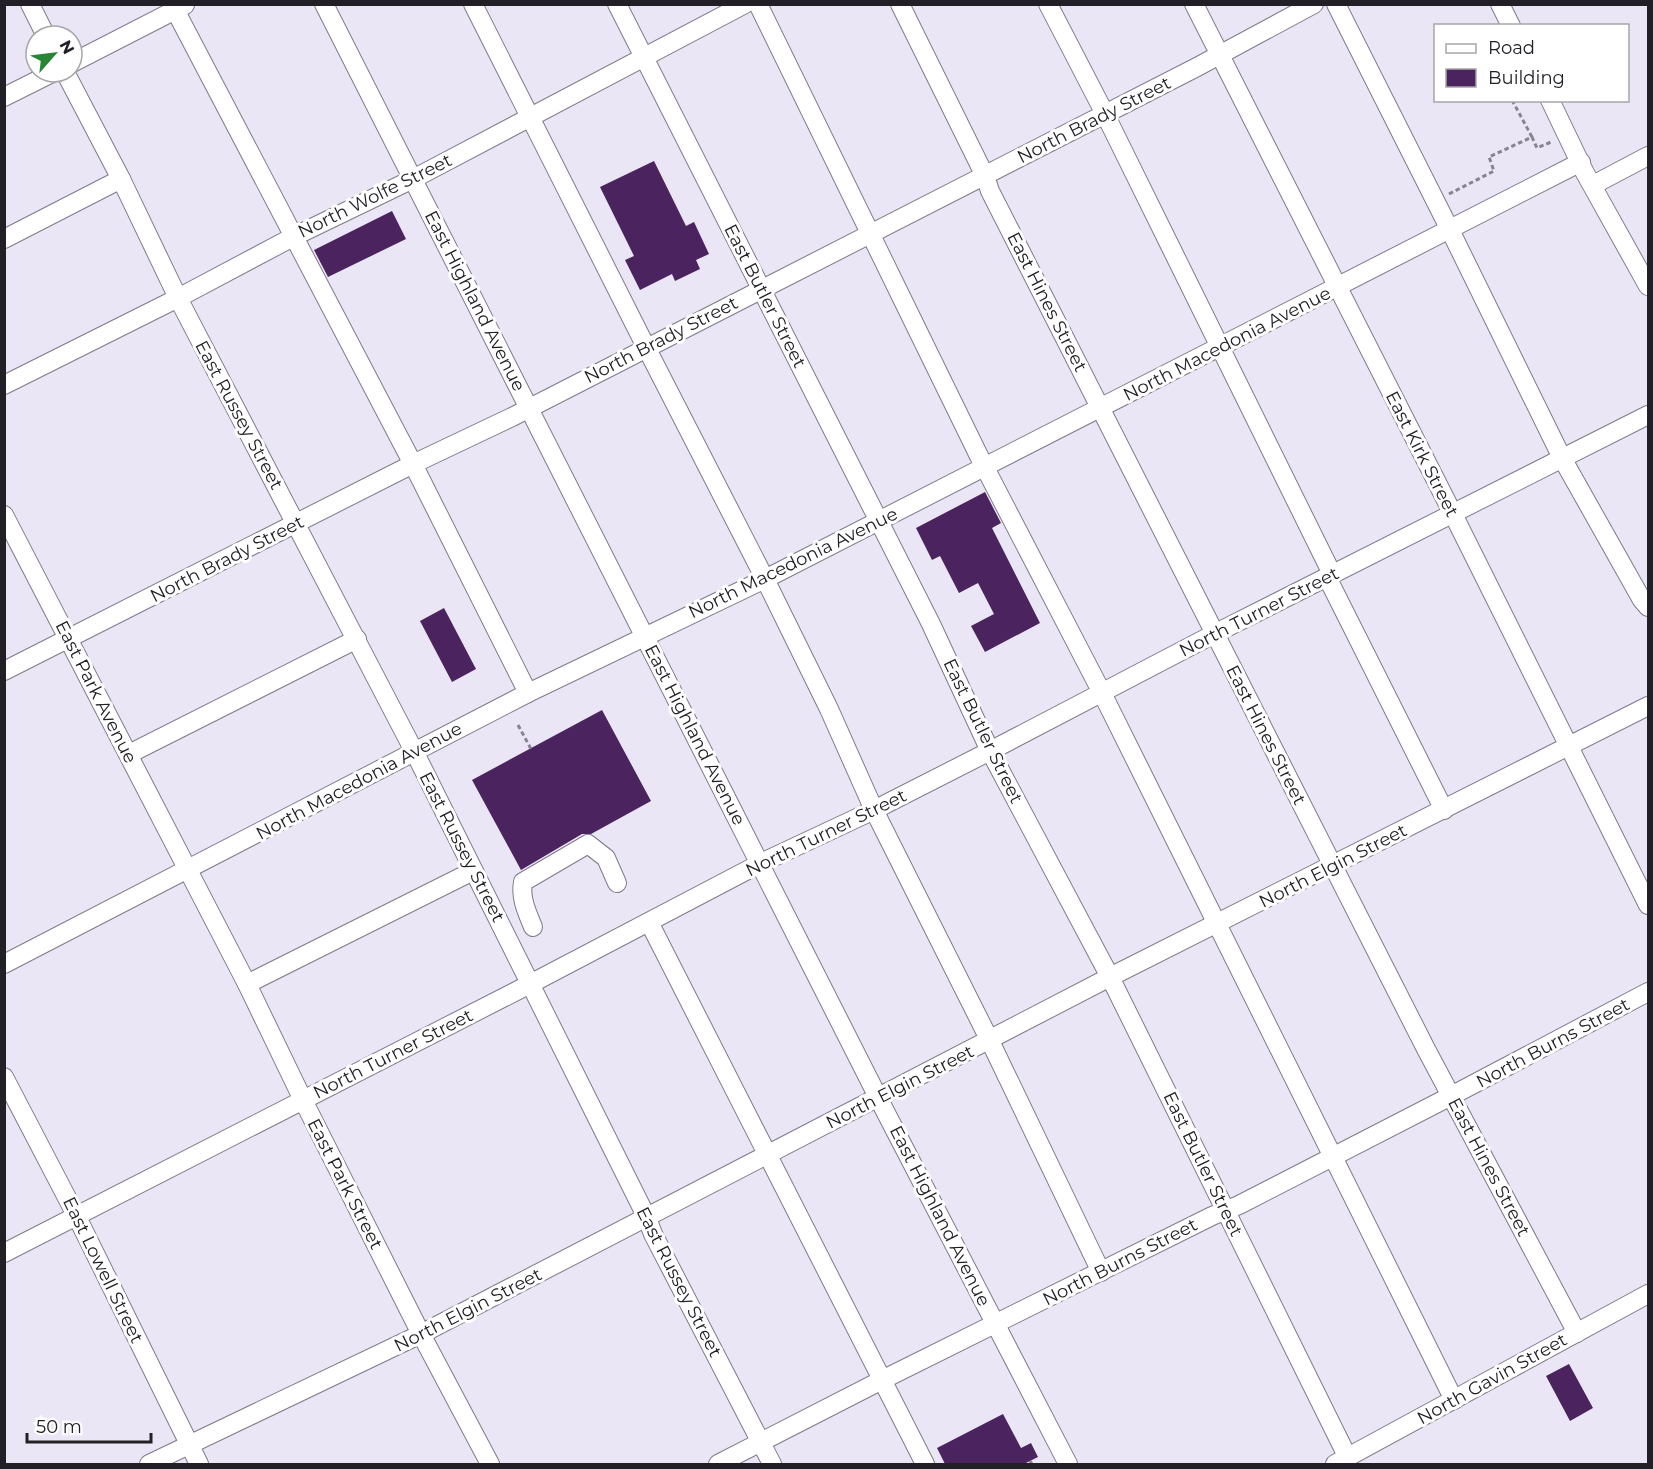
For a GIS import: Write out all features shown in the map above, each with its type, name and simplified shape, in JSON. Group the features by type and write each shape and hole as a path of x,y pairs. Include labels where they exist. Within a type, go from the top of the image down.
{"street":[{"path":"30,4 40,24"},
{"name":"East Highland Avenue","path":"324,4 879,1098 1068,1464"},
{"path":"473,4 765,579 829,709 874,810 990,1041 1101,1272"},
{"name":"East Butler Street","path":"617,4 931,624 990,751 1110,977 1226,1210 1341,1461"},
{"name":"North Wolfe Street","path":"4,385 178,298 293,237 413,179 745,4"},
{"path":"758,4 985,468 1102,693 1454,1400"},
{"name":"East Hines Street","path":"900,4 985,176 990,191 1116,436 1214,634 1451,1096 1577,1333"},
{"path":"1048,4 1105,114 1444,810"},
{"name":"East Kirk Street","path":"1194,4 1452,512 1648,905"},
{"name":"North Brady Street","path":"4,670 529,408 985,176 1314,4"},
{"path":"1336,4 1562,458 1642,600 1648,606"},
{"path":"1500,4 1510,24"},
{"path":"84,56 177,6 293,237 413,464 528,693"},
{"path":"4,97 30,84"},
{"name":"East Russey Street","path":"71,84 178,298 357,639 473,871 532,983 647,1218 652,1234 772,1464"},
{"path":"1551,102 1585,173 1648,286"},
{"path":"1593,185 1648,156"},
{"name":"North Macedonia Avenue","path":"4,964 528,693 765,579 1581,162"},
{"path":"4,239 120,179"},
{"name":"North Turner Street","path":"4,1253 761,863 874,810 1452,512 1648,415"},
{"name":"East Park Avenue","path":"6,521 129,754 186,870"},
{"path":"129,754 357,639"},
{"name":"North Elgin Street","path":"149,1464 421,1334 1110,977 1648,706"},
{"path":"533,927 525,909 522,888 524,882 588,844 606,858 617,884"},
{"name":"East Park Street","path":"186,870 247,984 421,1334 490,1464"},
{"path":"247,984 473,871"},
{"path":"649,922 925,1464"},
{"name":"North Burns Street","path":"718,1464 1334,1156 1648,992"},
{"name":"East Lowell Street","path":"4,1077 77,1217 199,1464"},
{"name":"North Gavin Street","path":"1341,1461 1648,1294"}],"path":[{"path":"1513,102 1537,148 1551,141 1553,148"},
{"path":"1445,196 1494,171 1489,157 1532,137"},
{"path":"518,725 531,748"}],"building":[{"path":"654,161 686,226 694,222 709,254 696,260 700,269 675,281 672,274 640,290 625,260 634,256 600,187"},
{"path":"392,211 406,239 328,277 314,250"},
{"path":"985,492 1001,523 992,528 1040,623 985,652 971,626 994,614 978,583 959,593 940,556 932,560 916,528"},
{"path":"444,608 476,669 452,682 420,621"},
{"path":"602,710 651,801 591,834 582,834 521,870 472,780"},
{"path":"1569,1364 1593,1408 1570,1421 1546,1376"},
{"path":"1003,1414 1021,1448 1031,1443 1038,1457 1024,1464 945,1464 937,1448"}]}
